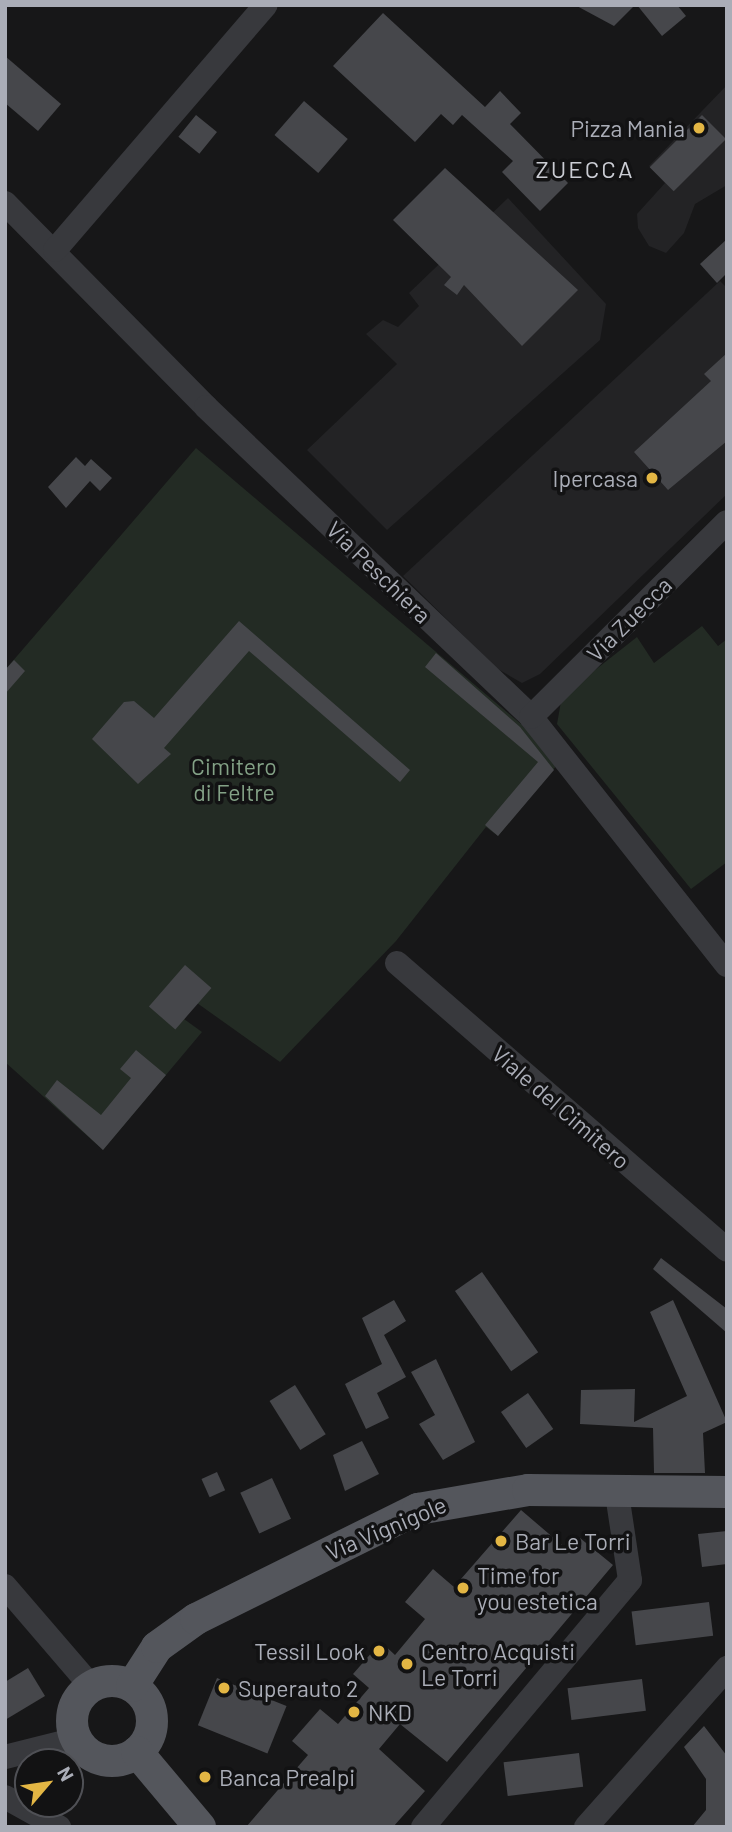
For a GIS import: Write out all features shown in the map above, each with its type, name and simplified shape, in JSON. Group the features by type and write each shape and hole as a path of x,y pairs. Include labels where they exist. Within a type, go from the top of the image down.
{"main road":[{"name":"Via Vignigole","path":"132,1686 157,1647 196,1619 418,1509 491,1492 727,1492"},
{"path":"111,1681 132,1686 152,1718 137,1752 104,1760 76,1739 76,1704 91,1686 111,1681"},
{"path":"137,1752 200,1827"}],"street":[{"path":"55,250 266,5"},
{"name":"Via Peschiera","path":"5,203 55,250 206,407 531,717 727,965"},
{"name":"Via Zuecca","path":"531,717 727,522"},
{"name":"Viale del Cimitero","path":"397,963 727,1250"},
{"path":"423,1827 630,1580 617,1494"},
{"path":"5,1586 91,1686"},
{"path":"586,1827 727,1668"},
{"path":"5,1757 76,1739"},
{"path":"5,1797 59,1827"}],"shaded area":[{"path":"727,85 727,185 695,204 684,233 666,253 649,246 638,228 637,214 665,183 649,166"},
{"path":"508,198 606,304 600,340 387,530 307,450 397,364 366,334 383,320 398,327 419,306 409,293"},
{"path":"720,281 727,288 727,494 540,674 522,683 496,668 403,576"}],"green space":[{"name":"Cimitero di Feltre","path":"196,448 562,759 498,836 486,827 396,941 280,1062 197,1003 184,1019 202,1032 103,1150 5,1062 5,670"},
{"path":"702,626 718,646 727,639 727,862 691,889 557,724 562,696 637,637 654,663"}],"building":[{"path":"575,5 635,5 614,26"},
{"path":"637,5 677,5 686,16 662,36"},
{"path":"383,13 485,107 500,91 521,113 510,124 568,183 540,211 502,172 513,161 462,115 453,125 441,114 415,142 333,66"},
{"path":"5,56 61,104 38,131 5,103"},
{"path":"304,101 348,139 318,173 274,135"},
{"path":"196,115 217,132 199,154 178,137"},
{"path":"702,115 726,139 674,191 650,167"},
{"path":"445,168 578,290 522,346 464,285 457,295 444,285 451,277 393,220"},
{"path":"727,239 727,273 717,283 700,264"},
{"path":"727,353 727,441 668,490 634,452 711,381 704,374"},
{"path":"76,457 85,466 91,459 112,478 100,491 90,481 66,508 48,487"},
{"path":"239,621 410,770 400,782 249,651 164,748 171,754 138,784 92,739 124,702 134,701 154,718"},
{"path":"436,653 520,727 554,770 498,836 485,825 538,762 425,667"},
{"path":"14,660 25,671 5,694 5,670"},
{"path":"185,965 211,988 175,1029 149,1007"},
{"path":"136,1050 166,1075 103,1150 45,1096 57,1080 101,1115 131,1078 120,1069"},
{"path":"661,1258 727,1309 727,1333 653,1269"},
{"path":"482,1272 538,1352 511,1371 455,1291"},
{"path":"394,1300 406,1321 384,1335 406,1377 377,1393 389,1418 366,1429 345,1384 382,1364 362,1318"},
{"path":"673,1300 727,1422 703,1433 705,1473 654,1473 653,1428 580,1424 581,1390 635,1389 634,1422 687,1396 650,1312"},
{"path":"436,1359 475,1442 443,1460 419,1424 435,1415 411,1372"},
{"path":"295,1385 326,1434 300,1450 270,1401"},
{"path":"528,1393 553,1429 526,1448 501,1412"},
{"path":"362,1441 379,1474 345,1491 333,1455"},
{"path":"217,1472 225,1490 210,1497 201,1479"},
{"path":"272,1478 291,1519 259,1534 240,1493"},
{"path":"521,1510 569,1551 580,1538 613,1565 447,1762 400,1724 379,1749 425,1791 393,1827 246,1827 308,1755 292,1741 320,1709 338,1724 369,1688 353,1674 381,1642 395,1655 425,1619 405,1602 433,1569 454,1587"},
{"path":"727,1531 727,1564 702,1567 698,1534"},
{"path":"709,1602 713,1636 636,1645 632,1612"},
{"path":"28,1668 45,1696 5,1720 5,1682"},
{"path":"217,1678 287,1706 267,1753 198,1725"},
{"path":"642,1679 646,1711 571,1720 568,1688"},
{"path":"704,1726 727,1756 727,1827 692,1827 706,1810 706,1779 684,1747"},
{"path":"579,1753 583,1787 508,1796 504,1762"}],"place":[{"name":"Pizza Mania","path":"699,128"},
{"name":"Ipercasa","path":"652,478"},
{"name":"Bar Le Torri","path":"501,1541"},
{"name":"Time for you estetica","path":"463,1588"},
{"name":"Tessil Look","path":"379,1651"},
{"name":"Centro Acquisti Le Torri","path":"407,1664"},
{"name":"Superauto 2","path":"224,1688"},
{"name":"NKD","path":"354,1712"},
{"name":"Banca Prealpi","path":"205,1777"}],"district":[{"name":"ZUECCA","path":"585,169"}]}
